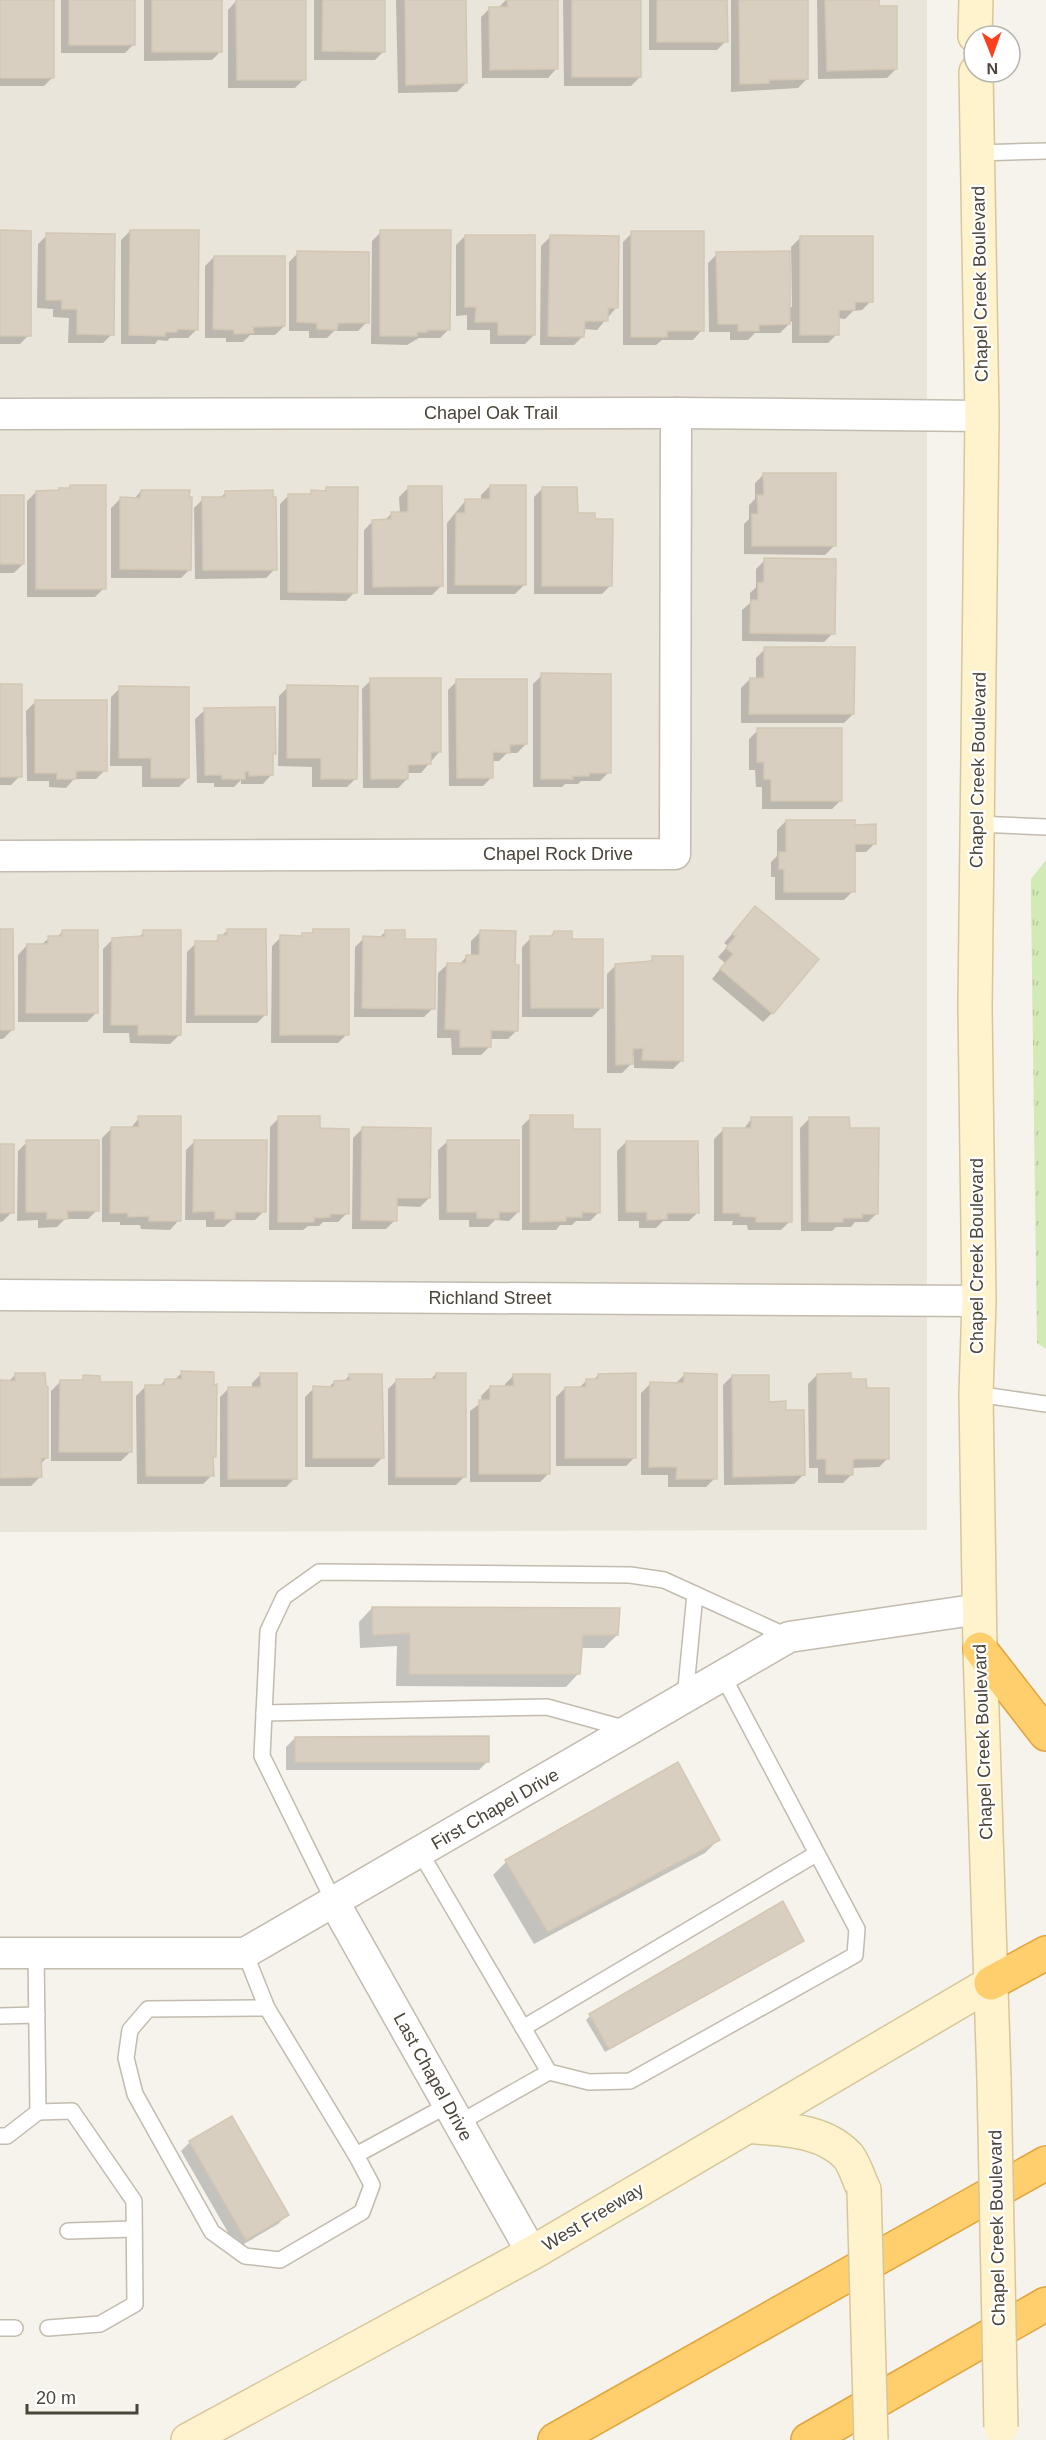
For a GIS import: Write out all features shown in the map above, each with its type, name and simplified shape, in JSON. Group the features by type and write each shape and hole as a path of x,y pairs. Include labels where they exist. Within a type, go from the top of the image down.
{"highway":[{"path":"980,1649 1046,1734"},
{"path":"991,1983 1046,1953"},
{"path":"555,2440 1046,2163"},
{"path":"808,2440 1046,2304"}],"street":[{"path":"975,24 976,0"},
{"name":"Chapel Creek Boulevard","path":"976,84 982,416 975,1007 979,1301 976,1394 980,1649 994,2080 1001,2433"},
{"name":"Chapel Oak Trail","path":"0,414 676,413 982,416"},
{"name":"Chapel Rock Drive","path":"0,856 675,854 676,413"},
{"name":"Richland Street","path":"0,1295 979,1301"},
{"name":"First Chapel Drive","path":"0,1953 245,1953 789,1637 980,1609"},
{"name":"Last Chapel Drive","path":"334,1902 532,2253"},
{"name":"West Freeway","path":"188,2440 532,2253 991,1983"},
{"path":"748,2126 802,2133 830,2140 850,2158 864,2190 871,2440"}],"lane":[{"path":"977,153 1046,151"},
{"path":"977,824 1046,827"},
{"path":"976,1394 1046,1404"},
{"path":"334,1902 262,1756 268,1631 284,1597 319,1572 630,1575 664,1580 789,1637"},
{"path":"685,1698 695,1594"},
{"path":"356,2155 549,2072 589,2082 630,2081 855,1955 857,1929 723,1676"},
{"path":"264,1713 547,1707 630,1730"},
{"path":"420,1852 549,2072"},
{"path":"523,2028 816,1854"},
{"path":"36,1953 38,2112"},
{"path":"245,1953 267,2008 372,2185 362,2212 280,2260 245,2256 212,2232 135,2094 126,2058 130,2030 148,2009 267,2008"},
{"path":"0,2016 37,2015"},
{"path":"0,2136 7,2136 38,2112 72,2111 134,2201 135,2304 100,2324 48,2328"},
{"path":"68,2231 134,2229"}],"shaded area":[{"path":"0,0 927,0 927,1530 0,1532"}],"green space":[{"path":"1046,860 1046,1349 1037,1343 1031,879"}],"building":[{"path":"0,0 54,0 54,78 0,78"},
{"path":"69,0 135,0 135,45 69,45"},
{"path":"152,0 222,0 222,52 152,52"},
{"path":"236,0 306,0 306,80 237,80"},
{"path":"323,0 385,0 385,52 322,51"},
{"path":"405,0 466,0 467,83 406,85"},
{"path":"507,0 558,0 558,69 490,70 489,7 508,7"},
{"path":"572,0 641,0 641,77 572,77"},
{"path":"657,0 727,0 728,42 657,42"},
{"path":"739,0 808,0 808,79 769,80 769,83 740,84"},
{"path":"825,0 879,0 879,6 897,6 897,69 827,71"},
{"path":"0,230 31,231 31,336 0,336"},
{"path":"130,230 199,230 198,330 177,329 177,332 165,332 165,336 129,335"},
{"path":"380,230 451,230 450,330 427,330 427,332 417,332 417,336 380,336"},
{"path":"631,231 704,231 704,331 667,331 667,337 631,337"},
{"path":"46,233 115,234 114,335 77,334 77,309 62,309 62,300 46,300"},
{"path":"465,235 535,235 535,335 498,335 498,322 475,322 476,307 465,307"},
{"path":"550,235 619,236 618,308 608,308 608,321 585,321 584,337 548,336"},
{"path":"800,236 873,236 873,302 855,302 855,310 839,310 839,335 800,335"},
{"path":"297,251 369,252 369,323 338,323 337,330 317,329 317,323 297,322"},
{"path":"790,251 790,324 759,325 759,331 738,331 738,324 718,324 716,252"},
{"path":"214,256 285,256 285,326 253,327 254,333 234,334 234,330 213,329"},
{"path":"763,473 836,473 836,546 752,546 752,514 758,514 757,495 764,495"},
{"path":"70,485 106,485 106,589 36,589 36,491 59,490 59,488 70,488"},
{"path":"490,485 526,485 526,585 455,585 456,513 465,513 465,499 490,499"},
{"path":"408,486 442,486 443,586 373,587 372,520 391,519 391,512 408,512"},
{"path":"326,487 358,487 357,593 288,592 288,494 311,494 311,490 326,491"},
{"path":"542,487 577,487 578,513 595,513 595,519 613,519 612,586 542,586"},
{"path":"141,490 190,490 189,497 192,497 191,570 120,569 120,497 140,498"},
{"path":"273,490 273,497 276,497 277,570 203,570 202,497 225,497 225,491"},
{"path":"0,495 24,495 24,564 0,564"},
{"path":"764,558 836,559 835,634 750,633 751,600 758,600 758,583 764,582"},
{"path":"764,647 855,647 854,714 749,714 750,678 764,678"},
{"path":"541,673 611,674 611,773 589,773 589,776 572,776 573,779 541,779"},
{"path":"370,678 441,678 441,752 431,752 431,764 408,765 408,779 371,779"},
{"path":"456,679 527,679 527,744 510,745 510,753 493,752 493,778 457,778"},
{"path":"0,684 22,684 22,777 0,777"},
{"path":"287,685 358,686 357,779 321,779 321,758 287,758"},
{"path":"119,686 189,687 189,778 151,778 151,758 119,758"},
{"path":"35,700 107,700 107,771 76,771 76,779 57,779 57,773 35,773"},
{"path":"275,707 276,754 273,753 273,775 249,776 249,772 245,771 245,779 222,779 222,775 205,775 204,708"},
{"path":"757,728 842,728 842,801 771,801 771,779 764,779 764,762 757,762"},
{"path":"786,820 855,820 855,825 876,824 876,844 855,844 855,892 784,892 784,869 779,869 779,852 786,852"},
{"path":"755,906 819,959 773,1014 720,969 733,954 726,948 736,936 732,934"},
{"path":"0,929 13,929 14,1030 0,1030"},
{"path":"227,929 266,929 267,1015 195,1015 195,941 218,941 218,935 227,935"},
{"path":"313,929 349,929 349,1035 280,1035 280,935 302,936 302,933 313,933"},
{"path":"62,930 98,930 98,1013 26,1013 27,944 48,944 48,936 62,936"},
{"path":"143,930 181,930 181,1035 138,1035 138,1025 111,1025 112,938 143,936"},
{"path":"385,930 405,930 405,939 436,939 435,1009 362,1008 363,936 385,937"},
{"path":"480,930 516,931 515,965 519,965 518,1031 491,1030 491,1047 460,1047 460,1030 445,1029 447,963 466,963 466,955 479,955"},
{"path":"554,931 572,931 572,939 603,939 603,1008 531,1008 530,936 553,936"},
{"path":"652,956 683,956 683,1061 642,1060 643,1048 633,1049 633,1064 616,1065 615,964 652,961"},
{"path":"530,1115 573,1115 573,1129 600,1129 600,1213 582,1212 582,1217 566,1217 566,1221 530,1222"},
{"path":"138,1116 181,1116 181,1221 149,1221 149,1216 128,1217 128,1213 110,1213 111,1127 139,1127"},
{"path":"278,1116 320,1116 320,1128 349,1129 349,1214 330,1214 330,1217 314,1218 314,1222 278,1222"},
{"path":"751,1117 792,1117 792,1222 756,1222 756,1217 740,1216 741,1213 723,1213 723,1128 751,1128"},
{"path":"809,1117 849,1117 850,1128 879,1128 878,1214 862,1214 862,1218 843,1218 843,1222 809,1222"},
{"path":"362,1127 431,1128 430,1198 397,1198 397,1221 361,1220"},
{"path":"26,1140 99,1140 99,1211 67,1211 68,1219 47,1219 47,1212 26,1212"},
{"path":"194,1140 267,1140 266,1212 235,1212 235,1219 215,1219 215,1211 193,1212"},
{"path":"447,1140 519,1140 519,1212 499,1212 499,1219 477,1218 477,1212 447,1212"},
{"path":"626,1141 698,1141 699,1213 667,1213 667,1219 647,1220 647,1212 626,1212"},
{"path":"0,1144 14,1144 14,1213 0,1213"},
{"path":"181,1371 214,1372 214,1385 217,1384 214,1476 146,1476 145,1385 164,1385 165,1379 182,1379"},
{"path":"15,1373 45,1373 48,1387 48,1458 41,1458 42,1477 0,1478 0,1380 15,1381"},
{"path":"260,1373 297,1373 297,1479 228,1479 228,1387 261,1387"},
{"path":"436,1373 466,1373 466,1477 396,1477 396,1379 436,1379"},
{"path":"636,1373 636,1458 565,1458 565,1387 586,1387 586,1379 598,1379 598,1374"},
{"path":"684,1373 717,1374 717,1479 676,1479 677,1467 649,1467 650,1382 684,1383"},
{"path":"851,1373 851,1379 866,1379 867,1388 889,1388 889,1459 853,1459 853,1475 826,1474 826,1459 817,1459 817,1374"},
{"path":"349,1374 382,1374 384,1458 313,1458 313,1386 334,1387 334,1381 350,1380"},
{"path":"513,1374 550,1374 550,1474 479,1474 479,1400 490,1400 490,1386 514,1386"},
{"path":"83,1375 100,1376 100,1382 132,1382 132,1452 59,1452 60,1380 83,1380"},
{"path":"732,1375 769,1375 769,1402 786,1401 786,1410 804,1410 805,1475 733,1477"},
{"path":"372,1607 620,1608 618,1635 583,1635 580,1674 409,1674 410,1633 373,1635"},
{"path":"489,1736 489,1762 295,1762 295,1737"},
{"path":"678,1762 720,1840 548,1932 505,1860"},
{"path":"783,1901 804,1941 609,2049 589,2014"},
{"path":"232,2116 289,2215 246,2240 189,2141"}]}
